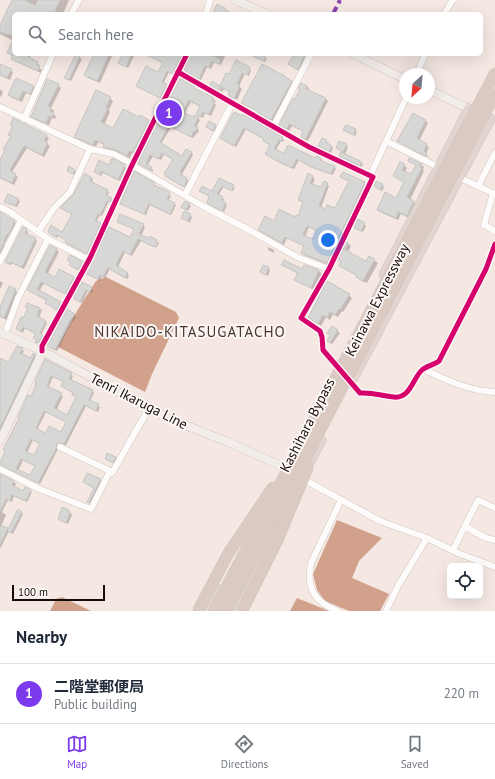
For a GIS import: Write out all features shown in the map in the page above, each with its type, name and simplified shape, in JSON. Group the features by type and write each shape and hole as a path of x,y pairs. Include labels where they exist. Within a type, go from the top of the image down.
{"highway":[{"name":"Keinawa Expressway","path":"214,611 495,73"},
{"name":"Keinawa Expressway","path":"226,611 495,94"},
{"name":"Kashihara Bypass","path":"207,611 286,468 469,109"},
{"name":"Kashihara Bypass","path":"233,611 459,177 492,120"},
{"path":"198,611 228,554 280,476 352,348"},
{"path":"242,611 281,533 335,401"}],"main road":[{"path":"235,0 262,12"},
{"path":"357,56 399,76"},
{"path":"435,93 492,120"},
{"name":"Tenri Ikaruga Line","path":"2,333 42,351 167,418 228,442 286,468 301,478"},
{"path":"0,441 42,351"}],"street":[{"path":"72,12 79,0"},
{"path":"207,12 210,0"},
{"path":"445,12 453,0"},
{"path":"24,119 52,56"},
{"path":"42,351 42,346 89,260 132,165 186,56"},
{"path":"273,127 310,56"},
{"path":"419,68 424,56"},
{"path":"178,72 309,147 373,177 329,269 301,318 320,331 323,350 360,393 370,392 396,398 407,393 423,369 434,365 439,361 486,269 495,244"},
{"path":"185,195 232,104"},
{"path":"370,176 403,104"},
{"path":"0,107 90,149 114,154 299,258 329,269"},
{"path":"386,141 494,193 484,224 495,231"},
{"path":"38,232 54,208 70,192 90,149"},
{"path":"478,186 495,153"},
{"path":"0,207 48,240 89,260"},
{"path":"1,259 21,220"},
{"path":"2,333 48,240"},
{"path":"423,369 454,384 495,392"},
{"path":"60,447 112,473 149,408"},
{"path":"0,469 37,488 91,509 110,471"},
{"path":"301,478 380,521 427,538 460,554 495,568"},
{"path":"338,611 326,606 317,599 311,588 309,574 311,563 341,500"},
{"path":"453,550 466,527 478,500 495,508"},
{"path":"466,527 486,538 495,540"},
{"path":"386,611 398,586 427,538"}],"shaded area":[{"path":"106,277 176,312 179,318 145,392 58,347 77,311 96,281"},
{"path":"337,520 382,538 359,561 352,578 389,594 380,611 349,611 325,601 317,590 313,574"},
{"path":"62,597 91,611 50,611 56,599"},
{"path":"297,598 329,611 290,611"}],"building":[{"path":"12,0 25,0 35,5 38,0 60,0 55,12 12,12 11,36 0,32 0,25"},
{"path":"217,4 230,12 213,12"},
{"path":"12,42 12,55 7,53"},
{"path":"12,56 27,56 38,62 37,65 40,66 38,71 11,59"},
{"path":"75,56 80,56 69,80 64,78"},
{"path":"93,56 108,56 97,81 84,75"},
{"path":"122,56 131,56 126,67 118,63"},
{"path":"148,56 181,56 172,74 167,71 162,82 167,84 160,98 136,86 146,66 158,72 163,63"},
{"path":"190,56 213,56 221,60 219,64 212,61 209,68 205,66 199,79 184,70"},
{"path":"253,56 264,56 266,57 264,61"},
{"path":"293,56 304,56 298,70 288,64"},
{"path":"236,60 250,67 246,75 242,73 237,84 240,85 234,99 228,95 230,92 221,87 220,91 210,85 212,81 220,86 226,73 229,74"},
{"path":"0,64 12,69 7,78 0,75"},
{"path":"262,64 292,81 271,120 257,112 258,111 241,103"},
{"path":"16,78 34,86 30,94 23,91 19,100 8,95"},
{"path":"180,78 195,87 194,88 214,98 212,101 215,102 209,114 203,112 201,116 196,114 200,106 189,100 183,112 193,117 194,115 199,117 194,126 198,127 195,132 194,131 191,137 169,126 160,142 182,156 186,149 192,152 180,172 182,173 181,175 187,178 184,187 165,176 166,175 164,174 173,159 162,153 158,159 150,155 146,164 152,167 150,170 138,163 157,124 161,119 163,120 168,110 165,108"},
{"path":"47,79 59,84 48,106 51,107 50,111 54,113 52,117 49,116 46,123 31,117"},
{"path":"301,83 307,86 306,89 326,98 305,140 301,137 303,131 289,124 287,129 279,125 293,98 295,99"},
{"path":"96,90 111,97 106,107 108,108 101,122 113,128 123,109 149,120 133,152 129,151 127,156 116,150 103,147 104,144 95,140 93,145 74,137"},
{"path":"234,112 242,116 243,114 283,137 281,141 279,140 274,149 284,153 288,145 315,158 317,156 321,158 320,160 335,166 331,174 311,167 297,159 292,168 279,162 265,154 270,145 263,141 264,139 244,128 234,146 220,138"},
{"path":"413,113 426,120 417,138 427,144 424,151 427,153 425,156 397,141"},
{"path":"13,118 47,135 44,140 48,143 42,155 24,146 10,170 16,174 12,183 0,178 0,160 5,150 3,149 11,136 8,135 13,126 10,125"},
{"path":"209,121 216,125 213,131 206,127"},
{"path":"346,125 356,129 353,135 343,130"},
{"path":"322,138 327,140 326,142 332,146 329,152 318,146"},
{"path":"339,141 347,144 343,152 336,148"},
{"path":"341,152 362,162 360,166 339,156"},
{"path":"112,158 125,165 118,180 101,171 100,175 94,172 99,160 109,165"},
{"path":"409,158 422,164 420,167 422,168 407,197 414,201 407,216 398,212 396,218 377,210 385,192 396,198 404,182 393,176 400,162 405,164 402,170 411,174 416,165 408,161"},
{"path":"69,166 75,170 73,174 67,171"},
{"path":"134,171 155,183 154,185 169,192 170,194 167,199 175,203 170,214 149,204 144,214 120,204"},
{"path":"343,172 365,182 327,263 301,253 304,246 285,237 282,243 258,230 265,216 274,221 279,209 295,217 296,215 298,216 303,202 298,200 308,173 313,176 310,183 321,187 324,181 328,183 319,206 325,209 327,205 335,208 349,181 340,177","holes":["307,226 317,231 313,239 303,235"]},
{"path":"85,173 92,178 90,181 108,190 106,195 112,198 110,202 107,201 100,215 98,214 95,220 101,223 87,254 65,242 66,240 57,235 55,237 48,232 51,225 62,232 72,214 60,208 73,195"},
{"path":"219,178 234,185 232,191 222,186 217,194 223,197 221,200 226,203 222,211 207,203 209,196 199,191 202,186 212,191"},
{"path":"376,181 383,184 380,190 374,186"},
{"path":"8,194 19,199 15,206 4,202"},
{"path":"185,201 190,204 186,210 181,207"},
{"path":"184,211 191,214 188,221 181,218"},
{"path":"0,212 15,221 8,235 7,234 0,252"},
{"path":"120,214 144,224 139,234 148,238 150,236 157,240 154,247 138,239 130,255 123,251 116,265 128,273 125,278 108,268 103,277 100,275 98,279 86,274 109,227 130,237 134,229 117,222"},
{"path":"358,219 365,223 361,231 354,228"},
{"path":"23,227 27,229 25,233 36,238 22,267 10,262 9,264 5,262"},
{"path":"347,242 348,243 345,250 366,261 369,256 375,259 363,281 356,277 357,275 339,266 341,261 338,260"},
{"path":"50,245 57,249 45,272 55,277 59,269 74,277 65,294 41,282 37,289 61,302 56,311 54,308 45,303 47,300 27,290"},
{"path":"70,255 83,262 78,270 69,265 71,262 67,260"},
{"path":"284,260 302,269 304,265 319,270 311,288 294,280 298,273 281,265"},
{"path":"263,265 269,267 266,275 260,272"},
{"path":"327,281 350,294 335,315 330,312 327,318 323,315 318,324 308,318"},
{"path":"82,282 92,287 90,292 86,290 80,302 73,298"},
{"path":"9,286 16,289 4,318 0,316 0,307"},
{"path":"27,303 40,308 37,316 46,321 40,333 43,335 38,343 35,342 37,340 33,338 36,334 23,327 21,331 16,329 21,317 23,318 28,308 25,307"},
{"path":"67,309 75,314 70,320 55,350 47,346"},
{"path":"332,326 338,330 330,343 327,341 330,335 327,333"},
{"path":"17,346 23,348 20,353 31,358 33,353 35,354 0,428 0,358 8,362"},
{"path":"45,359 72,373 69,379 93,390 89,400 99,404 96,411 84,405 64,444 59,443 56,445 56,449 38,483 0,465 5,452 3,450 19,418 18,417 28,395 31,396 36,385 35,381","holes":["51,376 63,381 61,386 73,393 72,395 76,397 67,415 54,408 62,393 47,386","44,411 66,422 61,432 49,426 45,433 36,428","31,439 40,444 34,455 25,451","21,459 35,466 30,475 16,469"]},
{"path":"107,453 116,457 113,463 105,459"},
{"path":"87,473 101,479 89,503 87,502 94,488 83,482"},
{"path":"0,474 14,481 12,485 23,491 25,487 31,490 26,501 12,495 10,501 6,499 0,512"},
{"path":"62,507 69,510 70,513 66,523 58,519"},
{"path":"18,509 22,512 11,533 7,531"},
{"path":"0,525 8,528 0,545"}],"marked path":[{"path":"334,12 340,0"}],"cycle path":[{"path":"42,351 42,346 90,258 132,165 186,56"},
{"path":"178,72 309,147 373,177 329,269 301,318 320,331 323,350 360,393 394,397 404,395 422,370 439,361 486,269 495,244"}],"place":[{"name":"二階堂郵便局","path":"169,113"}],"district":[{"name":"NIKAIDO-KITASUGATACHO","path":"190,331"}]}
